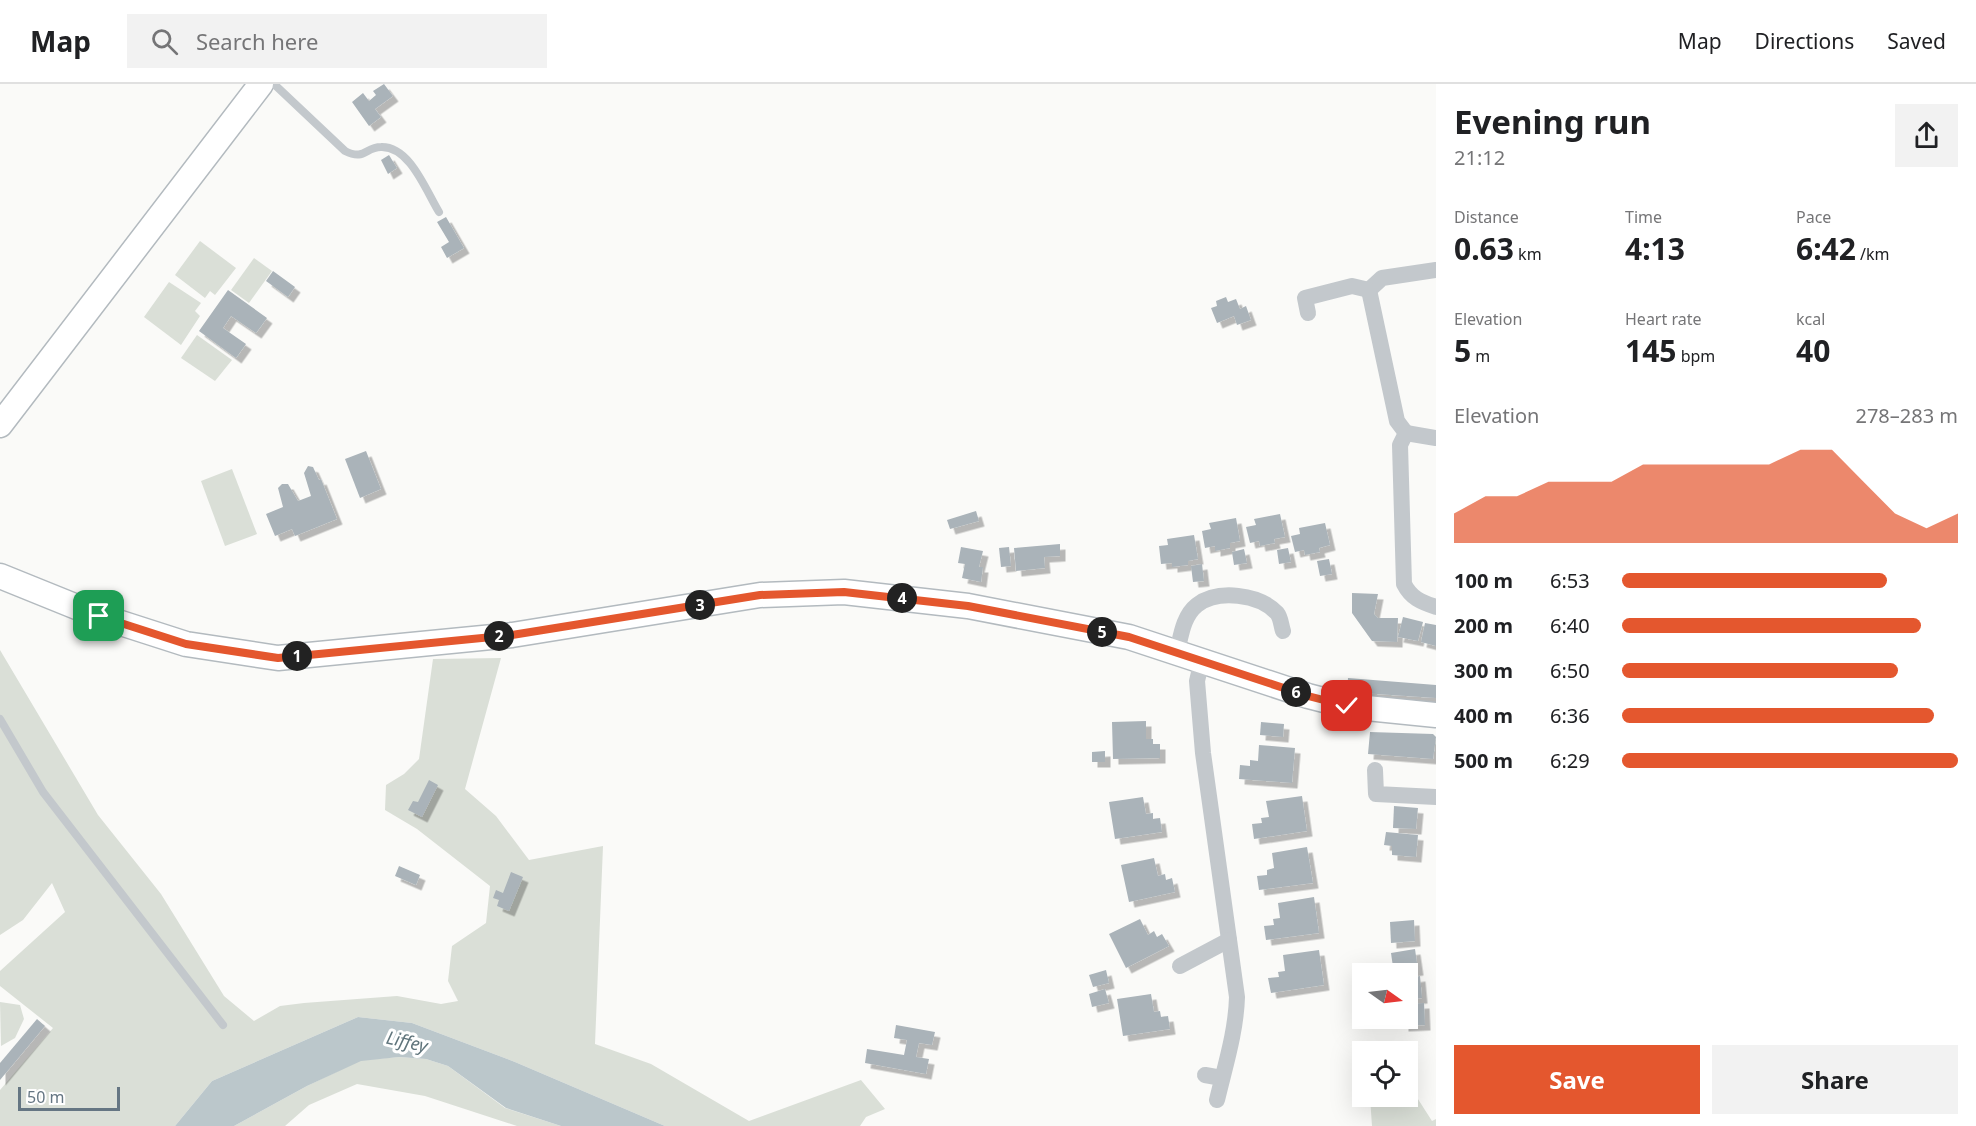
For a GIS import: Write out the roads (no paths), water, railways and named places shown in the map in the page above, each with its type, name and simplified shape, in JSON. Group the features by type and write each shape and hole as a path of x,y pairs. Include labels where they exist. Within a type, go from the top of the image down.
{"main road":[{"path":"0,425 261,84"},
{"path":"0,576 99,616 186,644 278,658 512,635 760,595 844,592 968,606 1129,637 1338,703 1436,715"}],"street":[{"path":"1369,290 1382,278 1436,270"},
{"path":"1308,313 1305,298 1352,286 1369,290"},
{"path":"1369,290 1397,421 1406,432 1436,438"},
{"path":"1406,432 1400,445 1404,584 1408,593 1420,602 1436,607"},
{"path":"1177,652 1183,627 1190,614 1198,604 1217,598 1234,595 1267,605 1279,615 1283,631"},
{"path":"1202,660 1197,681 1203,753 1237,997 1236,1025 1217,1101"},
{"path":"1375,770 1376,794 1436,797"},
{"path":"1180,966 1229,940"},
{"path":"1205,1075 1222,1078"}],"lane":[{"path":"274,84 345,151 354,156 363,155 379,146 394,150 409,162 439,212"},
{"path":"0,719 43,792 223,1025"}],"water":[{"name":"Liffey","path":"358,1017 412,1023 515,1062 665,1126 561,1126 506,1108 448,1066 426,1059 399,1057 361,1061 307,1086 234,1126 175,1126 212,1081"}]}
